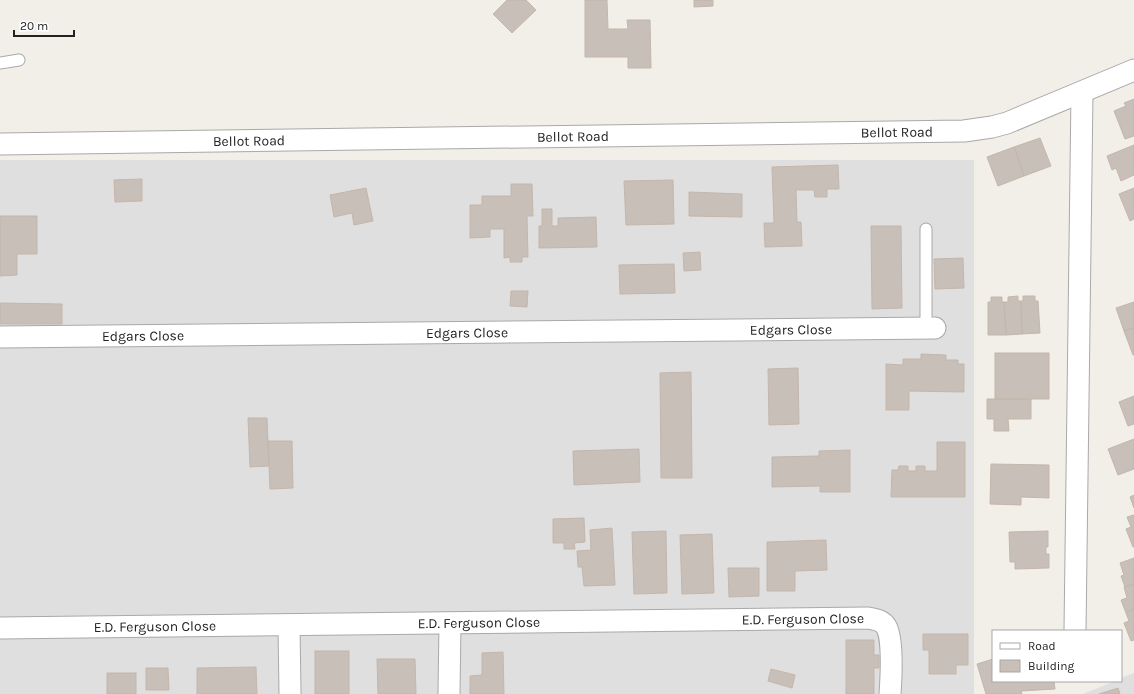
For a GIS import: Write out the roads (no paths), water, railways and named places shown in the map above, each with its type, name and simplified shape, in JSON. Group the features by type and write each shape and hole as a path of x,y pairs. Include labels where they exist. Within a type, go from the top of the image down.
{"street":[{"name":"Bellot Road","path":"0,144 964,131 1007,123 1134,70"},
{"path":"1075,630 1082,93"},
{"name":"Edgars Close","path":"0,337 930,328"},
{"name":"E.D. Ferguson Close","path":"0,628 875,619 885,624 891,638 890,694"},
{"path":"449,694 450,623"},
{"path":"289,625 290,694"}],"lane":[{"path":"0,63 19,60"},
{"path":"926,229 930,328"}]}
